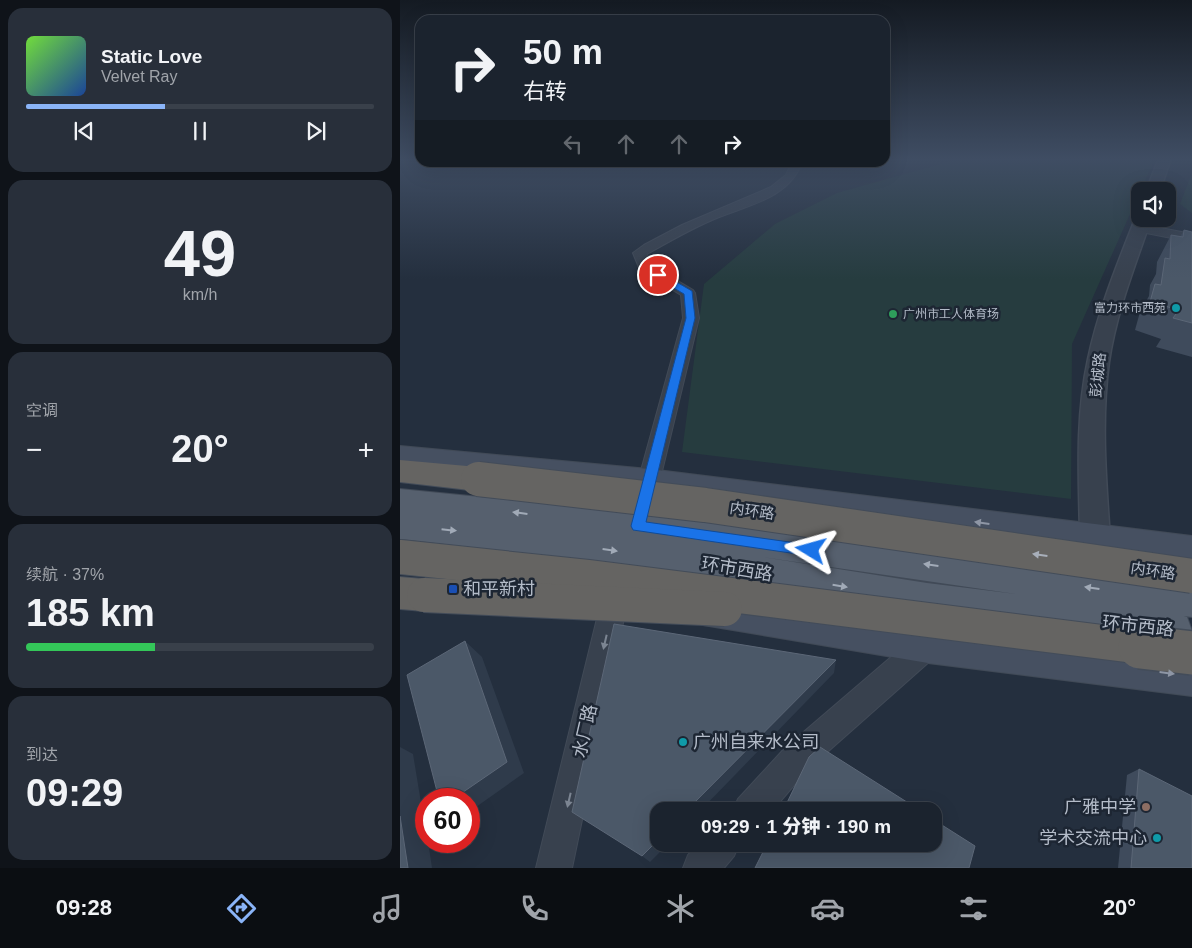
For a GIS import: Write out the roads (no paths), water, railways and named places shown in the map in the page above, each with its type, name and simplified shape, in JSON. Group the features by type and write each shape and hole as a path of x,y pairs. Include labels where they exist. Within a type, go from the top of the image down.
{"highway":[{"name":"内环路","path":"400,471 478,478 1186,560"},
{"path":"400,557 676,587 914,609 1192,653"},
{"path":"400,593 914,609"}],"main road":[{"path":"400,457 649,481 944,518 1095,538 1186,560"},
{"path":"400,479 530,492 566,500 638,526"},
{"name":"环市西路","path":"400,501 638,526 1140,595 1192,600"},
{"path":"849,556 944,518"},
{"name":"环市西路","path":"400,526 550,542 697,562 914,609 1192,632"},
{"path":"550,542 616,594"},
{"path":"400,568 616,594 928,644 1192,676"},
{"path":"914,609 928,644"}],"street":[{"path":"638,526 691,318 688,293 644,267 640,253 682,229 755,199"},
{"name":"彭城路","path":"1095,538 1093,447 1098,362 1110,314 1141,227"},
{"path":"1155,227 1192,238"},
{"path":"1030,530 1087,547 1186,560"},
{"path":"1140,595 1186,560"},
{"name":"水厂路","path":"554,868 616,594"},
{"path":"758,802 796,759 928,644"},
{"path":"701,868 715,852"}],"place":[{"name":"富力环市西苑","path":"1176,308"},
{"name":"广州市工人体育场","path":"893,314"},
{"name":"和平新村","path":"453,589"},
{"name":"广州自来水公司","path":"683,742"},
{"name":"广雅中学","path":"1146,807"},
{"name":"学术交流中心","path":"1157,838"}]}
